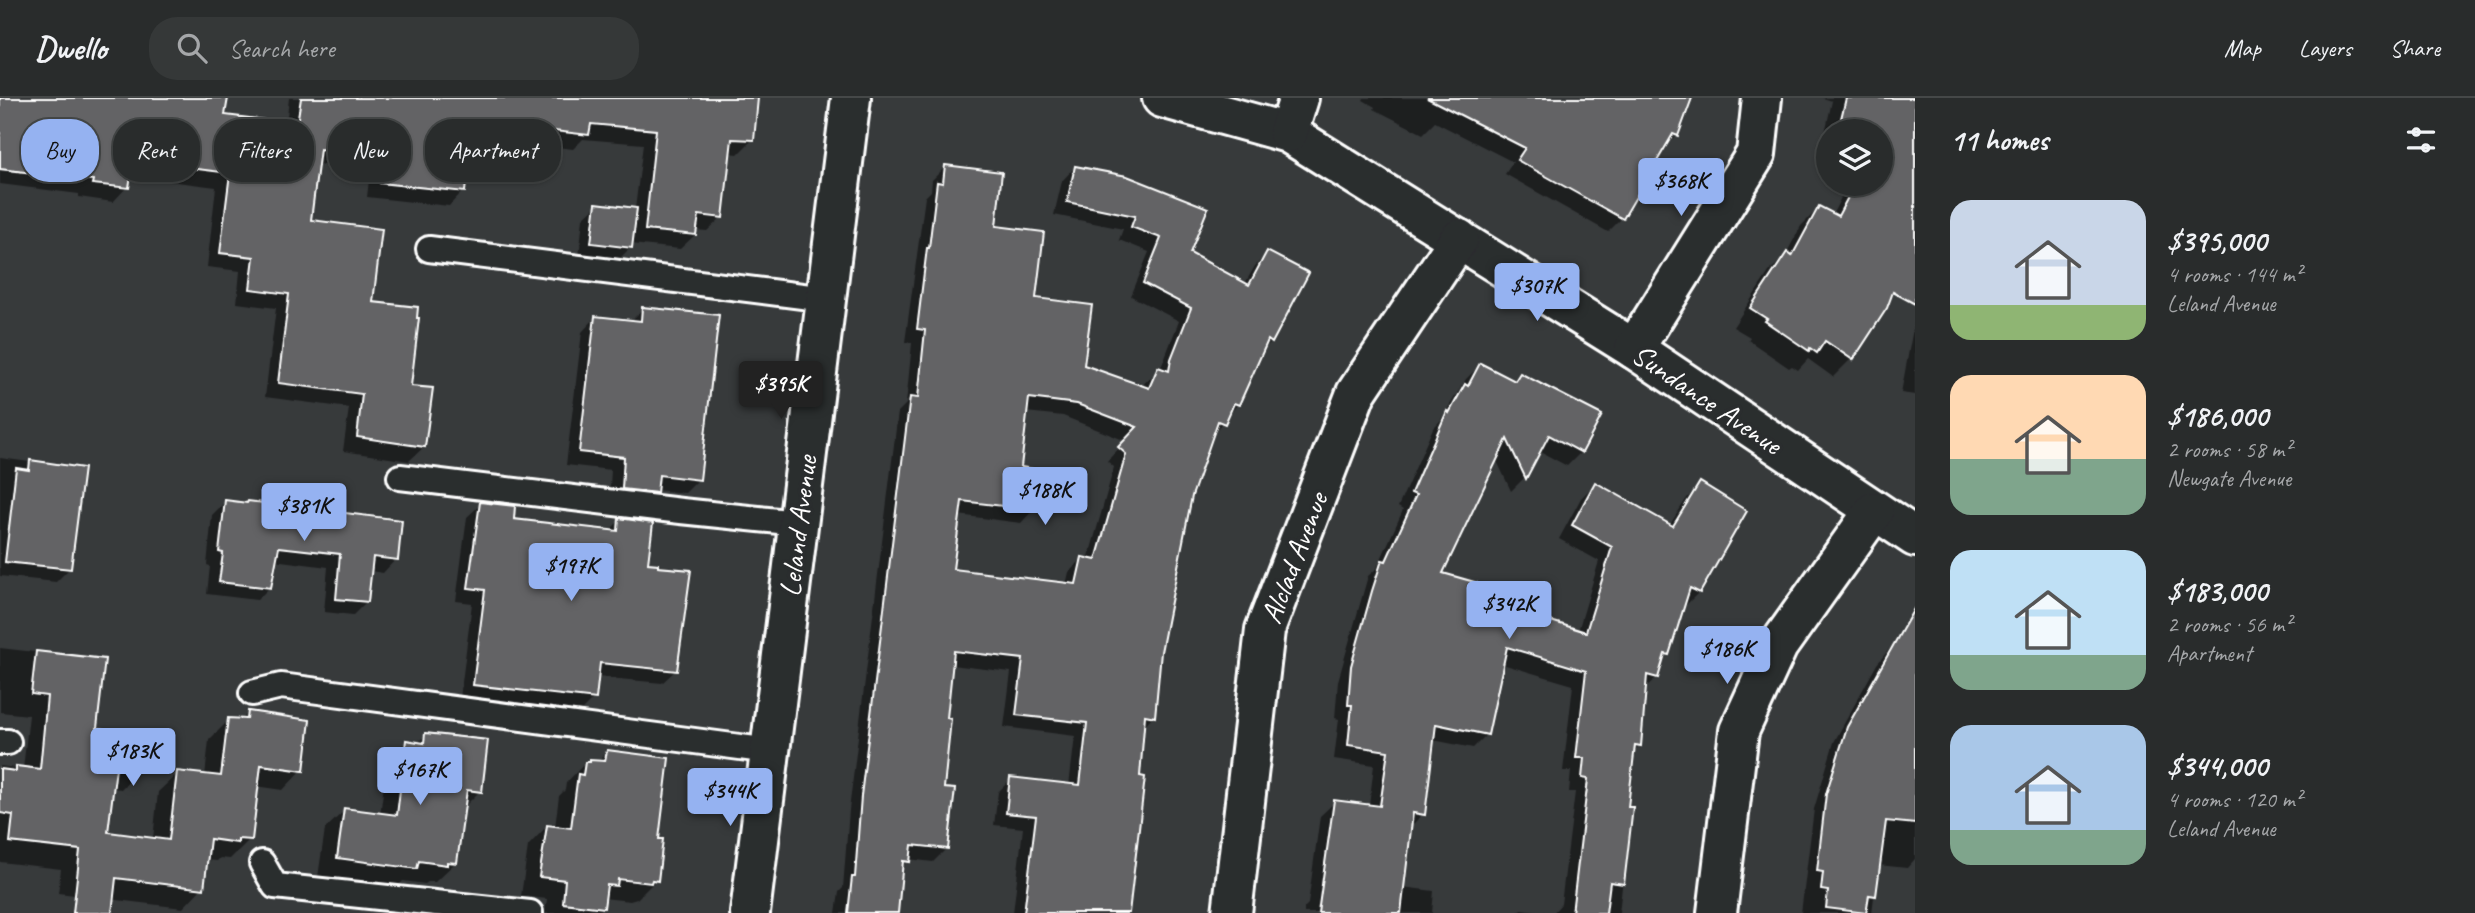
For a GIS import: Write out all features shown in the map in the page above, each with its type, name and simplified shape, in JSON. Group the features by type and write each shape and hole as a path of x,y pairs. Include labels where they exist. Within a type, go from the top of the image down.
{"street":[{"name":"Leland Avenue","path":"750,913 851,98"},
{"name":"Sundance Avenue","path":"1162,98 1294,116 1459,239 1634,349 1915,537"},
{"path":"1634,349 1756,154 1762,98"},
{"name":"Alclad Avenue","path":"1232,913 1265,630 1356,393 1459,239"},
{"path":"1717,913 1739,731 1778,646 1874,511"}],"lane":[{"path":"429,249 826,299"},
{"path":"400,477 798,523"},
{"path":"252,693 281,687 770,751"},
{"path":"262,863 275,886 530,913"}],"building":[{"path":"0,98 228,98 225,115 257,119 214,119 214,171 200,169 200,119 113,119 113,182 130,182 129,188 92,184 99,182 99,119 21,119 21,171 0,169"},
{"path":"301,98 758,98 754,140 732,139 723,218 699,215 696,235 645,230 656,130 591,124 589,135 561,132 561,119 425,119 425,182 466,182 465,192 380,183 411,182 411,119 328,119 328,150 320,149 311,220 382,229 373,302 418,307 411,386 433,388 425,447 357,437 362,394 278,383 289,294 250,289 254,257 220,253 229,182 314,182 314,119 298,119"},
{"path":"1427,98 1692,98 1678,136 1673,134 1623,219 1517,160 1525,148"},
{"path":"1846,98 1915,98 1915,304 1893,292 1887,308 1853,360 1825,341 1817,353 1810,348 1809,351 1750,308 1787,252 1792,256 1819,206 1838,216 1849,196 1893,196 1893,119 1841,119"},
{"path":"945,165 1002,172 996,226 1044,232 1036,298 1092,305 1084,365 1149,388 1158,367 1169,371 1191,308 1143,283 1161,238 1131,227 1135,216 1067,202 1075,166 1127,176 1208,208 1190,253 1249,285 1267,251 1309,273 1272,343 1268,340 1239,405 1234,403 1225,424 1218,421 1192,496 1161,652 1155,717 1145,715 1140,776 1145,777 1129,913 1024,913 1036,816 1006,813 1010,777 1080,785 1087,723 1016,715 1023,659 954,651 947,718 951,719 944,788 955,789 948,849 912,845 910,862 903,861 898,913 848,913 852,877 855,877 861,796 910,397 918,398 925,330 917,329 927,248 937,182 943,183","holes":["1029,398 1077,404 1137,427 1118,447 1126,454 1096,560 1082,557 1076,584 953,569 962,501 1036,510 1040,470 1021,467"]},
{"path":"596,203 637,208 632,248 591,243"},
{"path":"642,307 719,315 700,480 659,475 657,493 622,489 624,457 579,452 595,316 641,321"},
{"path":"1480,363 1515,381 1520,373 1602,415 1582,453 1549,435 1526,479 1507,439 1443,573 1478,583 1474,597 1586,632 1612,547 1572,525 1595,482 1673,526 1700,482 1747,511 1700,593 1690,588 1669,655 1665,654 1658,678 1647,675 1641,746 1635,745 1628,807 1633,807 1624,884 1610,882 1606,913 1572,913 1588,779 1582,778 1584,758 1576,758 1586,671 1507,647 1488,735 1436,724 1425,815 1413,813 1401,913 1318,913 1334,800 1380,806 1388,751 1348,745 1352,705 1348,705 1351,666 1372,591 1382,560 1386,561 1416,495 1411,493 1447,411 1449,413 1465,384 1468,386"},
{"path":"30,460 84,468 71,569 5,562 16,468 29,470"},
{"path":"225,500 402,520 398,560 373,557 368,602 336,599 340,554 279,547 271,588 219,582 223,553 219,552"},
{"path":"480,502 515,506 514,519 618,531 619,518 653,523 648,563 658,564 658,567 691,570 677,671 600,663 596,699 473,685 485,590 468,588"},
{"path":"1915,607 1915,824 1886,821 1876,896 1869,895 1866,913 1826,908 1828,891 1821,890 1823,872 1817,871 1826,794 1847,727"},
{"path":"36,651 105,659 97,728 146,734 142,771 116,768 108,832 169,840 177,771 221,776 228,718 247,719 248,711 310,720 304,771 261,765 252,840 238,839 238,843 210,839 204,889 116,878 112,913 73,913 80,850 10,842 13,815 0,813 0,769 16,771 16,766 40,769 47,696 31,694"},
{"path":"425,733 488,740 482,792 467,790 457,863 447,862 447,865 419,861 417,869 337,858 344,808 397,815 406,740 424,743"},
{"path":"607,750 669,758 659,839 663,839 658,881 652,880 651,883 618,879 617,886 607,885 604,908 563,903 565,880 539,877 547,825 571,828 578,774 583,775 585,762 605,761"}]}
